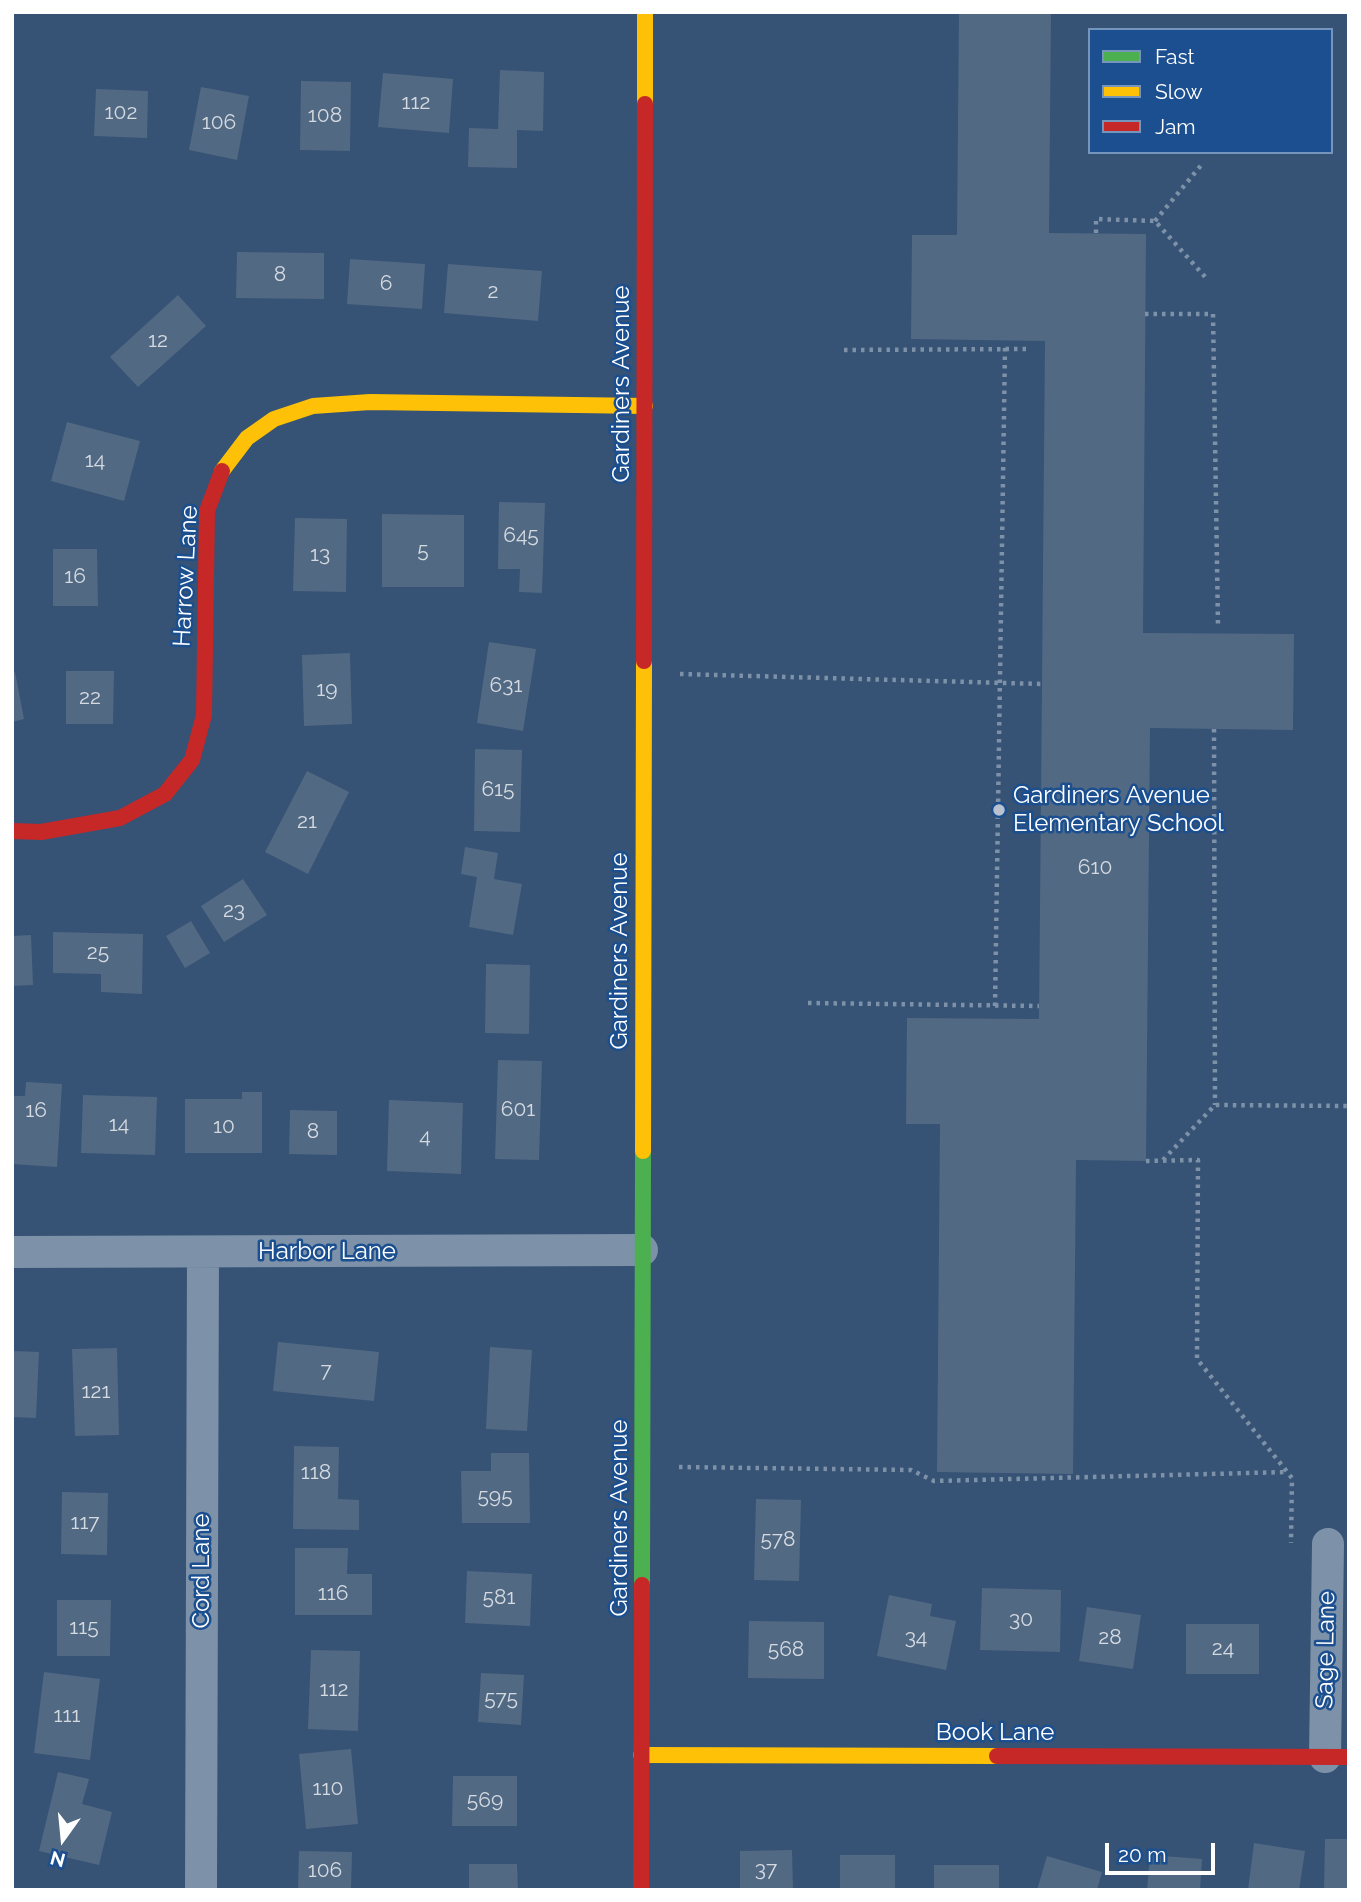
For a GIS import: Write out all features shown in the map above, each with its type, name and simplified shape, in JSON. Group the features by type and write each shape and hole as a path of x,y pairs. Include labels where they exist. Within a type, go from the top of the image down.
{"main road":[{"name":"Gardiners Avenue","path":"641,1890 645,12"},
{"name":"Harrow Lane","path":"12,831 41,832 120,818 165,794 192,760 204,715 207,511 222,470 247,438 274,419 313,406 370,402 645,407"},
{"name":"Book Lane","path":"641,1755 1337,1757"}],"street":[{"name":"Harbor Lane","path":"12,1252 642,1250"},
{"name":"Cord Lane","path":"201,1890 203,1253"},
{"name":"Sage Lane","path":"1328,1544 1337,1757"}],"path":[{"path":"1155,221 1203,163"},
{"path":"1096,233 1096,219 1155,221 1206,279"},
{"path":"1145,314 1213,314 1218,625"},
{"path":"995,1006 1005,348"},
{"path":"844,350 1026,349"},
{"path":"644,673 1042,684"},
{"path":"1163,1161 1215,1105 1214,729"},
{"path":"807,1003 1039,1006"},
{"path":"1215,1105 1349,1106"},
{"path":"1146,1161 1198,1160 1197,1359 1292,1478 1291,1548"},
{"path":"642,1467 911,1470 934,1481 1288,1472"}],"building":[{"path":"959,12 1051,12 1049,233 1146,234 1143,633 1294,634 1293,730 1150,728 1146,1161 1076,1160 1073,1474 937,1472 940,1124 906,1124 907,1018 1039,1019 1045,341 911,339 912,235 957,235"},
{"path":"500,70 544,72 543,131 517,130 517,168 468,167 469,128 498,129"},
{"path":"383,73 453,79 449,133 378,127"},
{"path":"301,81 351,82 350,151 300,150"},
{"path":"201,87 249,96 237,160 189,150"},
{"path":"96,89 148,91 147,138 94,136"},
{"path":"237,252 324,253 324,299 236,298"},
{"path":"350,259 425,264 422,309 347,304"},
{"path":"448,264 542,271 538,321 444,313"},
{"path":"178,295 206,326 138,387 110,357"},
{"path":"67,422 140,441 124,501 51,481"},
{"path":"499,502 545,503 542,593 519,592 520,569 498,569"},
{"path":"382,514 464,515 464,587 382,587"},
{"path":"295,518 347,519 346,592 293,591"},
{"path":"53,549 97,549 98,606 53,606"},
{"path":"489,642 536,649 523,731 477,723"},
{"path":"350,653 352,724 304,726 302,655"},
{"path":"66,671 114,671 113,724 66,724"},
{"path":"12,672 15,672 24,719 12,722"},
{"path":"475,749 522,750 520,832 474,831"},
{"path":"307,771 349,792 308,874 265,852"},
{"path":"465,847 498,853 494,879 522,884 513,935 469,927 477,877 461,874"},
{"path":"243,879 267,915 224,942 201,906"},
{"path":"191,921 210,953 185,968 166,936"},
{"path":"53,932 143,934 142,994 101,992 101,974 53,973"},
{"path":"31,935 33,985 12,986 12,936"},
{"path":"486,964 530,965 529,1034 485,1033"},
{"path":"498,1060 542,1061 539,1160 495,1159"},
{"path":"26,1082 62,1084 57,1167 12,1164 12,1096 25,1096"},
{"path":"242,1092 262,1092 262,1153 185,1153 185,1099 242,1099"},
{"path":"83,1095 157,1097 155,1155 81,1153"},
{"path":"389,1100 463,1103 461,1174 387,1171"},
{"path":"290,1110 337,1111 337,1155 289,1154"},
{"path":"278,1342 379,1352 374,1401 273,1391"},
{"path":"490,1347 532,1350 527,1431 486,1429"},
{"path":"117,1348 119,1435 75,1436 72,1349"},
{"path":"12,1351 39,1352 36,1418 12,1417"},
{"path":"294,1446 339,1447 338,1499 359,1500 359,1530 293,1529"},
{"path":"491,1453 529,1453 530,1523 462,1523 461,1471 491,1471"},
{"path":"62,1492 108,1493 107,1555 61,1554"},
{"path":"756,1499 801,1500 799,1581 754,1580"},
{"path":"295,1548 348,1548 347,1574 372,1574 372,1615 295,1615"},
{"path":"467,1571 532,1574 530,1626 465,1623"},
{"path":"982,1588 1061,1590 1060,1652 980,1650"},
{"path":"889,1595 932,1604 930,1616 956,1621 946,1670 877,1656"},
{"path":"57,1600 111,1600 110,1656 57,1656"},
{"path":"1087,1607 1141,1615 1133,1669 1079,1661"},
{"path":"749,1621 824,1622 824,1679 748,1678"},
{"path":"1186,1624 1259,1624 1259,1674 1186,1674"},
{"path":"311,1650 360,1651 358,1731 308,1729"},
{"path":"44,1672 100,1679 90,1760 34,1753"},
{"path":"481,1673 524,1675 521,1725 478,1722"},
{"path":"351,1749 358,1824 306,1829 299,1754"},
{"path":"58,1772 89,1779 82,1804 112,1812 99,1865 39,1851"},
{"path":"453,1776 517,1776 517,1826 452,1826"},
{"path":"1325,1839 1349,1839 1349,1890 1324,1890"},
{"path":"1254,1843 1305,1851 1299,1890 1248,1890"},
{"path":"792,1850 793,1890 740,1890 740,1851"},
{"path":"299,1851 352,1852 351,1890 298,1890"},
{"path":"840,1855 895,1855 895,1890 840,1890"},
{"path":"1150,1855 1202,1859 1200,1890 1147,1890"},
{"path":"1047,1856 1102,1872 1097,1890 1037,1890"},
{"path":"469,1864 517,1864 518,1890 469,1890"},
{"path":"934,1865 999,1865 999,1890 934,1890"}],"traffic: fast":[{"path":"642,1585 643,1151"}],"traffic: slow":[{"path":"645,12 645,104"},
{"path":"222,471 247,438 274,419 313,406 370,402 645,406"},
{"path":"643,1151 644,661"},
{"path":"641,1755 997,1756"}],"traffic: jam":[{"path":"644,661 645,104"},
{"path":"12,831 41,832 120,818 165,794 192,760 204,715 207,511 222,471"},
{"path":"641,1890 642,1585"},
{"path":"997,1756 1349,1757"}],"place":[{"name":"Gardiners Avenue Elementary School","path":"999,810"}]}
